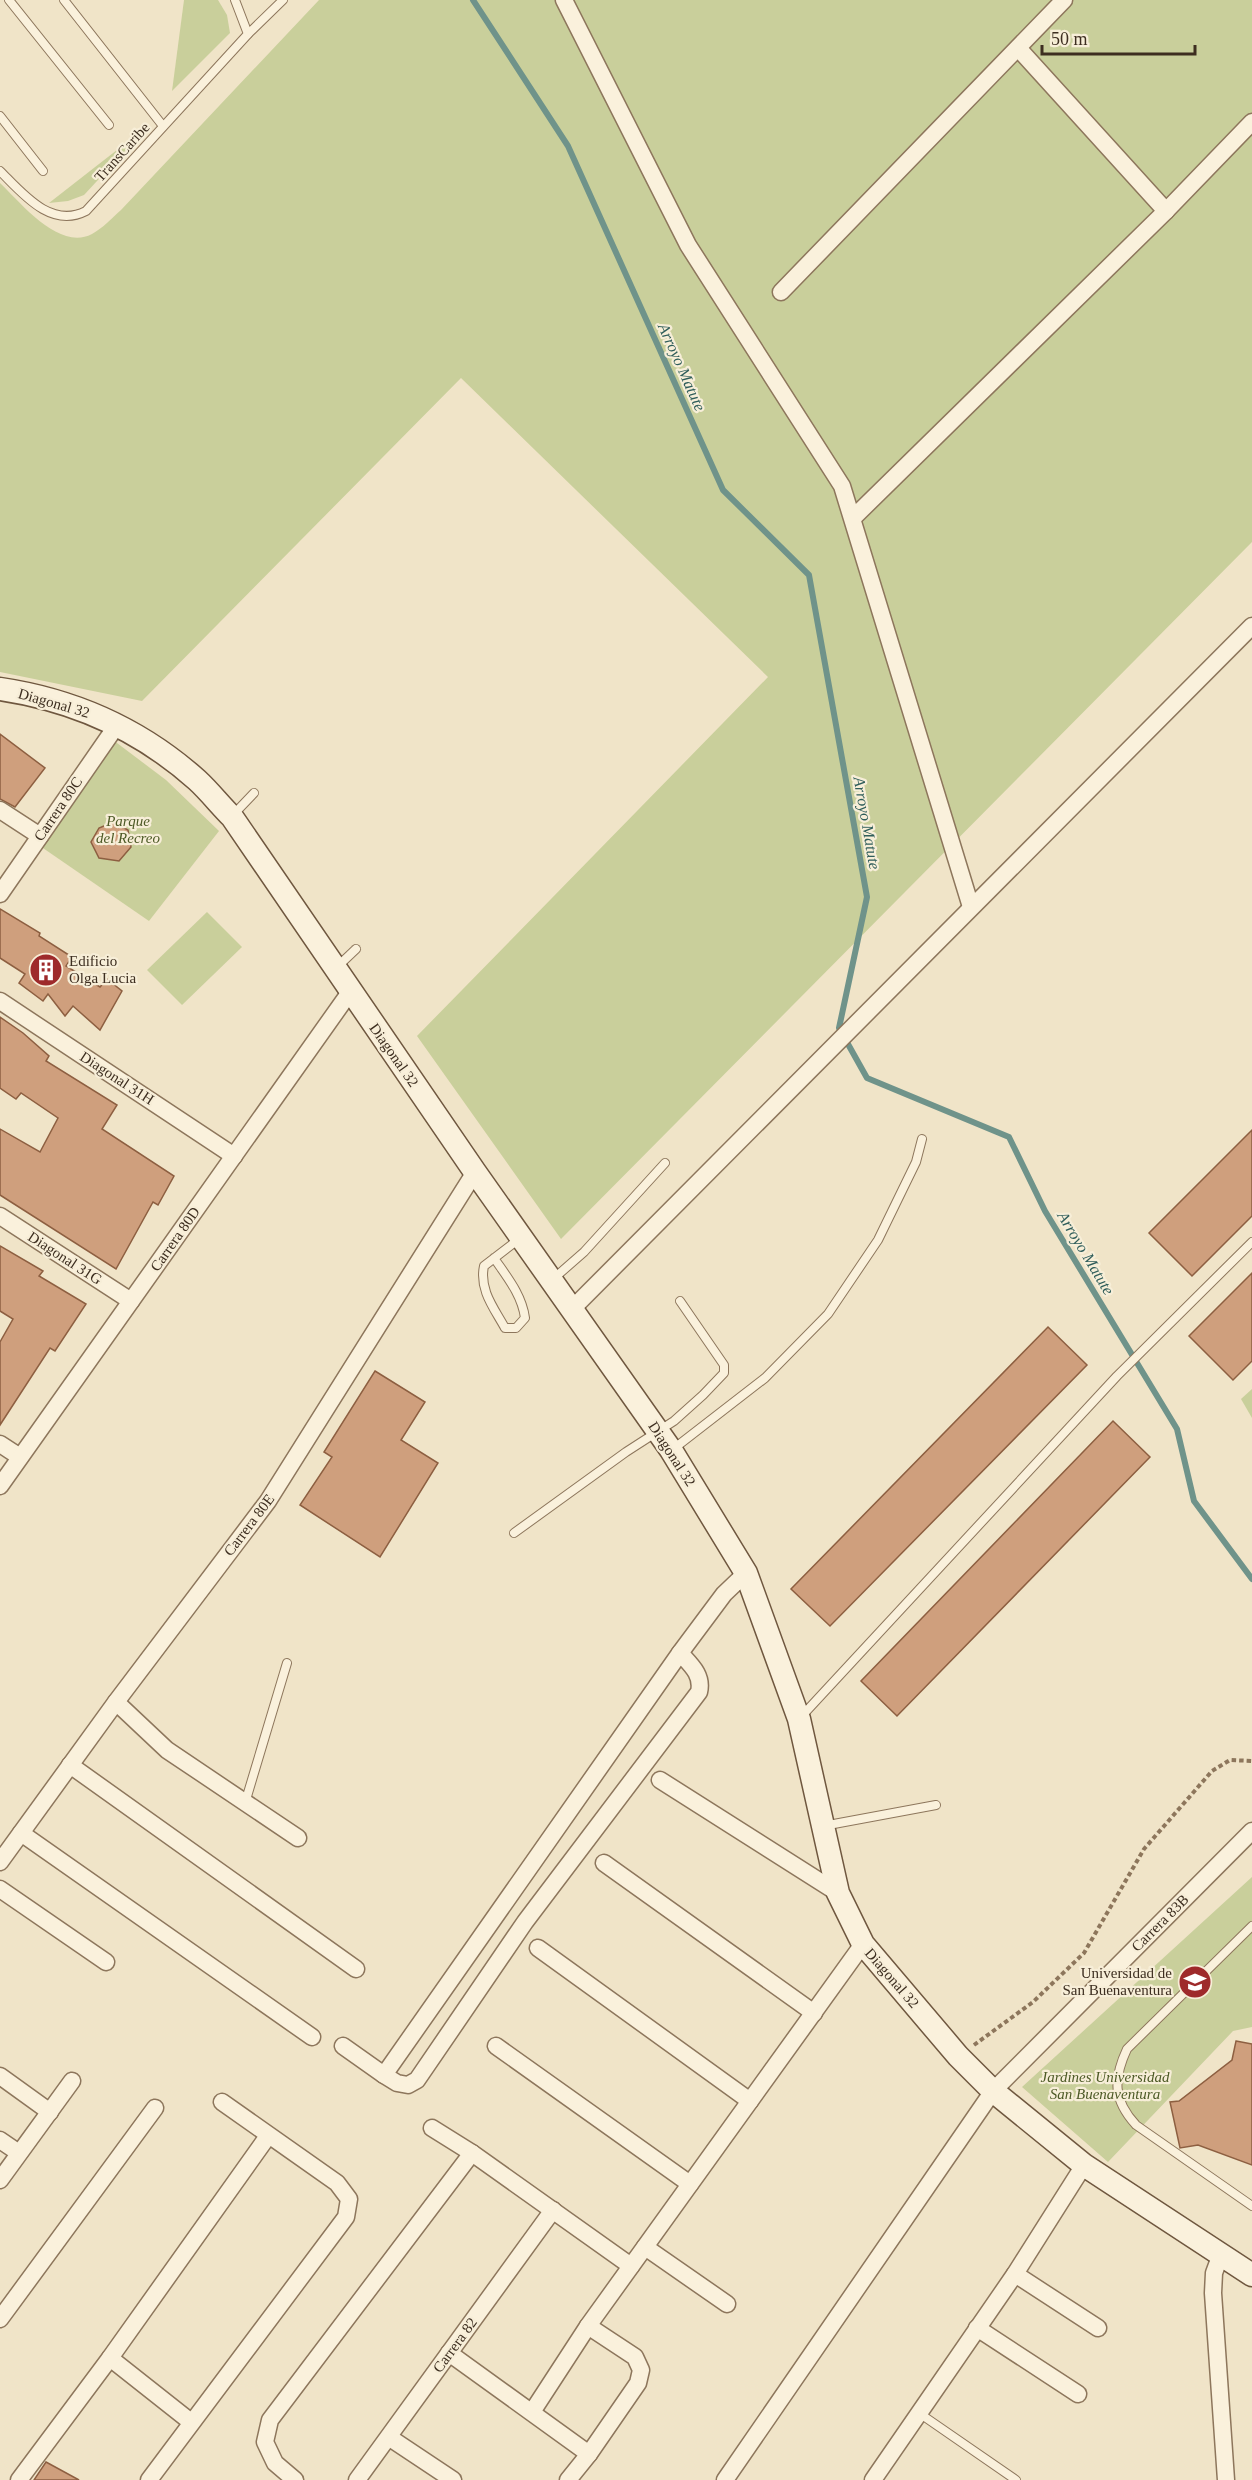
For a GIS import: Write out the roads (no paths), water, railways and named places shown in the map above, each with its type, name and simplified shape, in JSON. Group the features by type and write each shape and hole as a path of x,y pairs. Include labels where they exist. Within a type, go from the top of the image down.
{"street":[{"path":"564,0 688,245 842,486 971,907"},
{"path":"781,292 1064,0"},
{"path":"1018,48 1166,211"},
{"path":"853,518 1166,211 1252,122"},
{"path":"572,1309 1252,626"},
{"name":"Diagonal 32","path":"0,689 47,698 82,709 117,724 159,750 198,781 232,817 350,992 671,1450 746,1573 799,1719 838,1893 863,1944 958,2055 993,2091 1084,2165 1252,2276"},
{"name":"Carrera 80C","path":"0,894 117,724"},
{"path":"0,810 40,836"},
{"name":"Carrera 80D","path":"0,1486 350,992"},
{"name":"Diagonal 31H","path":"0,1001 234,1156"},
{"name":"Carrera 80E","path":"0,1862 116,1702 268,1501 475,1172"},
{"name":"Diagonal 31G","path":"0,1216 131,1301"},
{"path":"0,1444 20,1457"},
{"path":"384,2075 680,1653 724,1594 746,1573"},
{"path":"343,2046 397,2083 408,2085 417,2080 525,1922 699,1692 701,1683 698,1673 680,1653"},
{"path":"116,1702 167,1750 298,1838"},
{"path":"70,1765 356,1969"},
{"path":"660,1780 838,1893"},
{"name":"Carrera 83B","path":"725,2480 993,2091 1252,1831"},
{"path":"21,1833 312,2037"},
{"path":"604,1863 814,2013"},
{"path":"0,1889 106,1962"},
{"path":"532,2412 588,2326 863,1944"},
{"path":"538,1948 750,2101"},
{"path":"496,2046 690,2184"},
{"path":"0,2076 50,2112"},
{"path":"0,2180 72,2081"},
{"path":"149,2480 346,2217 349,2199 337,2183 222,2102"},
{"path":"0,2319 155,2108"},
{"path":"432,2128 631,2266"},
{"path":"19,2480 110,2358 268,2136"},
{"path":"0,2140 20,2154"},
{"path":"295,2480 275,2463 266,2442 270,2420 472,2154"},
{"path":"873,2480 1015,2274 1084,2165"},
{"name":"Carrera 82","path":"357,2480 390,2438 553,2210"},
{"path":"645,2247 727,2304"},
{"path":"1221,2254 1214,2273 1213,2293 1226,2480"},
{"path":"1015,2274 1098,2328"},
{"path":"568,2480 589,2454 638,2383 641,2370 635,2356 588,2326"},
{"path":"977,2328 1078,2394"},
{"path":"449,2353 589,2454"},
{"path":"110,2358 191,2422"},
{"path":"390,2438 453,2480"}],"lane":[{"path":"9,0 109,125"},
{"path":"64,0 163,126"},
{"path":"235,0 248,34"},
{"name":"TransCaribe","path":"0,171 47,213 64,217 76,216 86,211 248,34 283,0"},
{"path":"0,116 43,171"},
{"path":"232,817 254,793"},
{"path":"335,968 356,949"},
{"path":"671,1450 765,1378 828,1314 878,1240 916,1161 922,1139"},
{"path":"552,1280 584,1252 665,1163"},
{"path":"494,1258 516,1289 524,1307 525,1318 516,1328 506,1328 485,1294 482,1275 484,1266 494,1258 522,1237"},
{"path":"799,1719 1117,1376 1252,1242"},
{"path":"514,1533 681,1414 724,1373 724,1365 680,1300"},
{"path":"245,1803 287,1663"},
{"path":"823,1826 936,1805"},
{"path":"1252,1926 1127,2049 1118,2068 1117,2090 1125,2112 1136,2125 1252,2206"},
{"path":"919,2412 1016,2480"}],"waterway":[{"name":"Arroyo Matute","path":"473,0 568,146 723,490 809,575 867,897 839,1028 867,1078 1009,1137 1045,1211 1177,1429 1194,1501 1252,1579"}],"place":[{"name":"Edificio Olga Lucia","path":"46,970"},
{"name":"Universidad de San Buenaventura","path":"1195,1982"}],"park label":[{"name":"Parque del Recreo","path":"128,830"},
{"name":"Jardines Universidad San Buenaventura","path":"1105,2086"}]}
